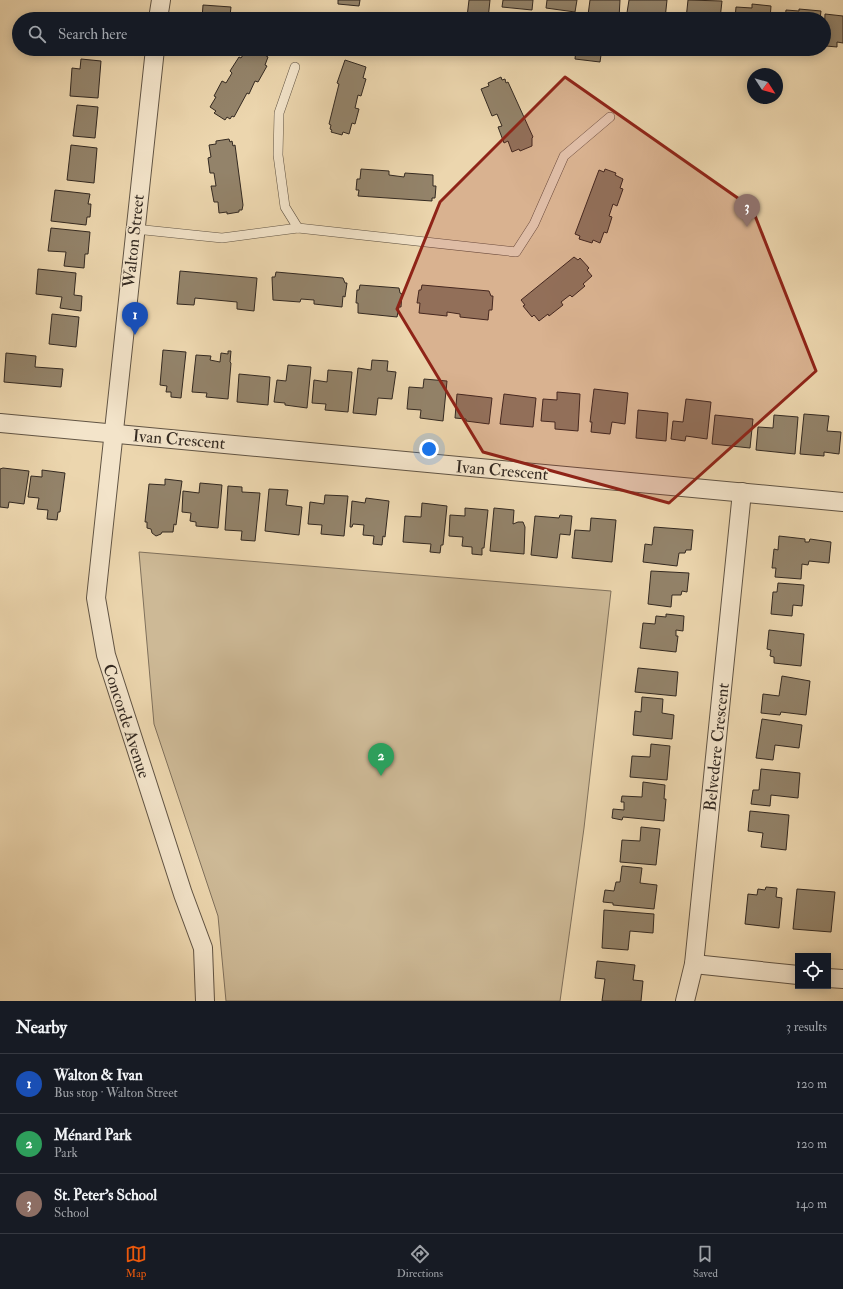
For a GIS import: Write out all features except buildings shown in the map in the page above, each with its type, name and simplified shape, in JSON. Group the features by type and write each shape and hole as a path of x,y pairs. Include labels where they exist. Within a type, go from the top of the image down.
{"street":[{"path":"159,12 161,0"},
{"name":"Walton Street","path":"113,433 134,229 154,56"},
{"name":"Ivan Crescent","path":"0,424 113,433 843,502"},
{"name":"Concorde Avenue","path":"113,433 96,598 106,654 183,894 203,948 205,1001"},
{"name":"Belvedere Crescent","path":"685,1001 694,964 742,492"},
{"path":"694,964 795,975"},
{"path":"831,978 843,980"}],"lane":[{"path":"295,67 279,113 278,155 285,207 298,228"},
{"path":"134,229 222,238 298,228 516,252 534,224 564,156 610,117"}],"highlighted area":[{"path":"565,77 752,208 816,371 669,503 483,452 397,309 440,202"}],"shaded area":[{"path":"139,552 611,591 584,828 560,1001 226,1001 218,916 154,724"}],"place":[{"name":"St. Peter's School","path":"747,227"},
{"name":"Walton & Ivan","path":"135,335"},
{"name":"Ménard Park","path":"381,776"}]}
